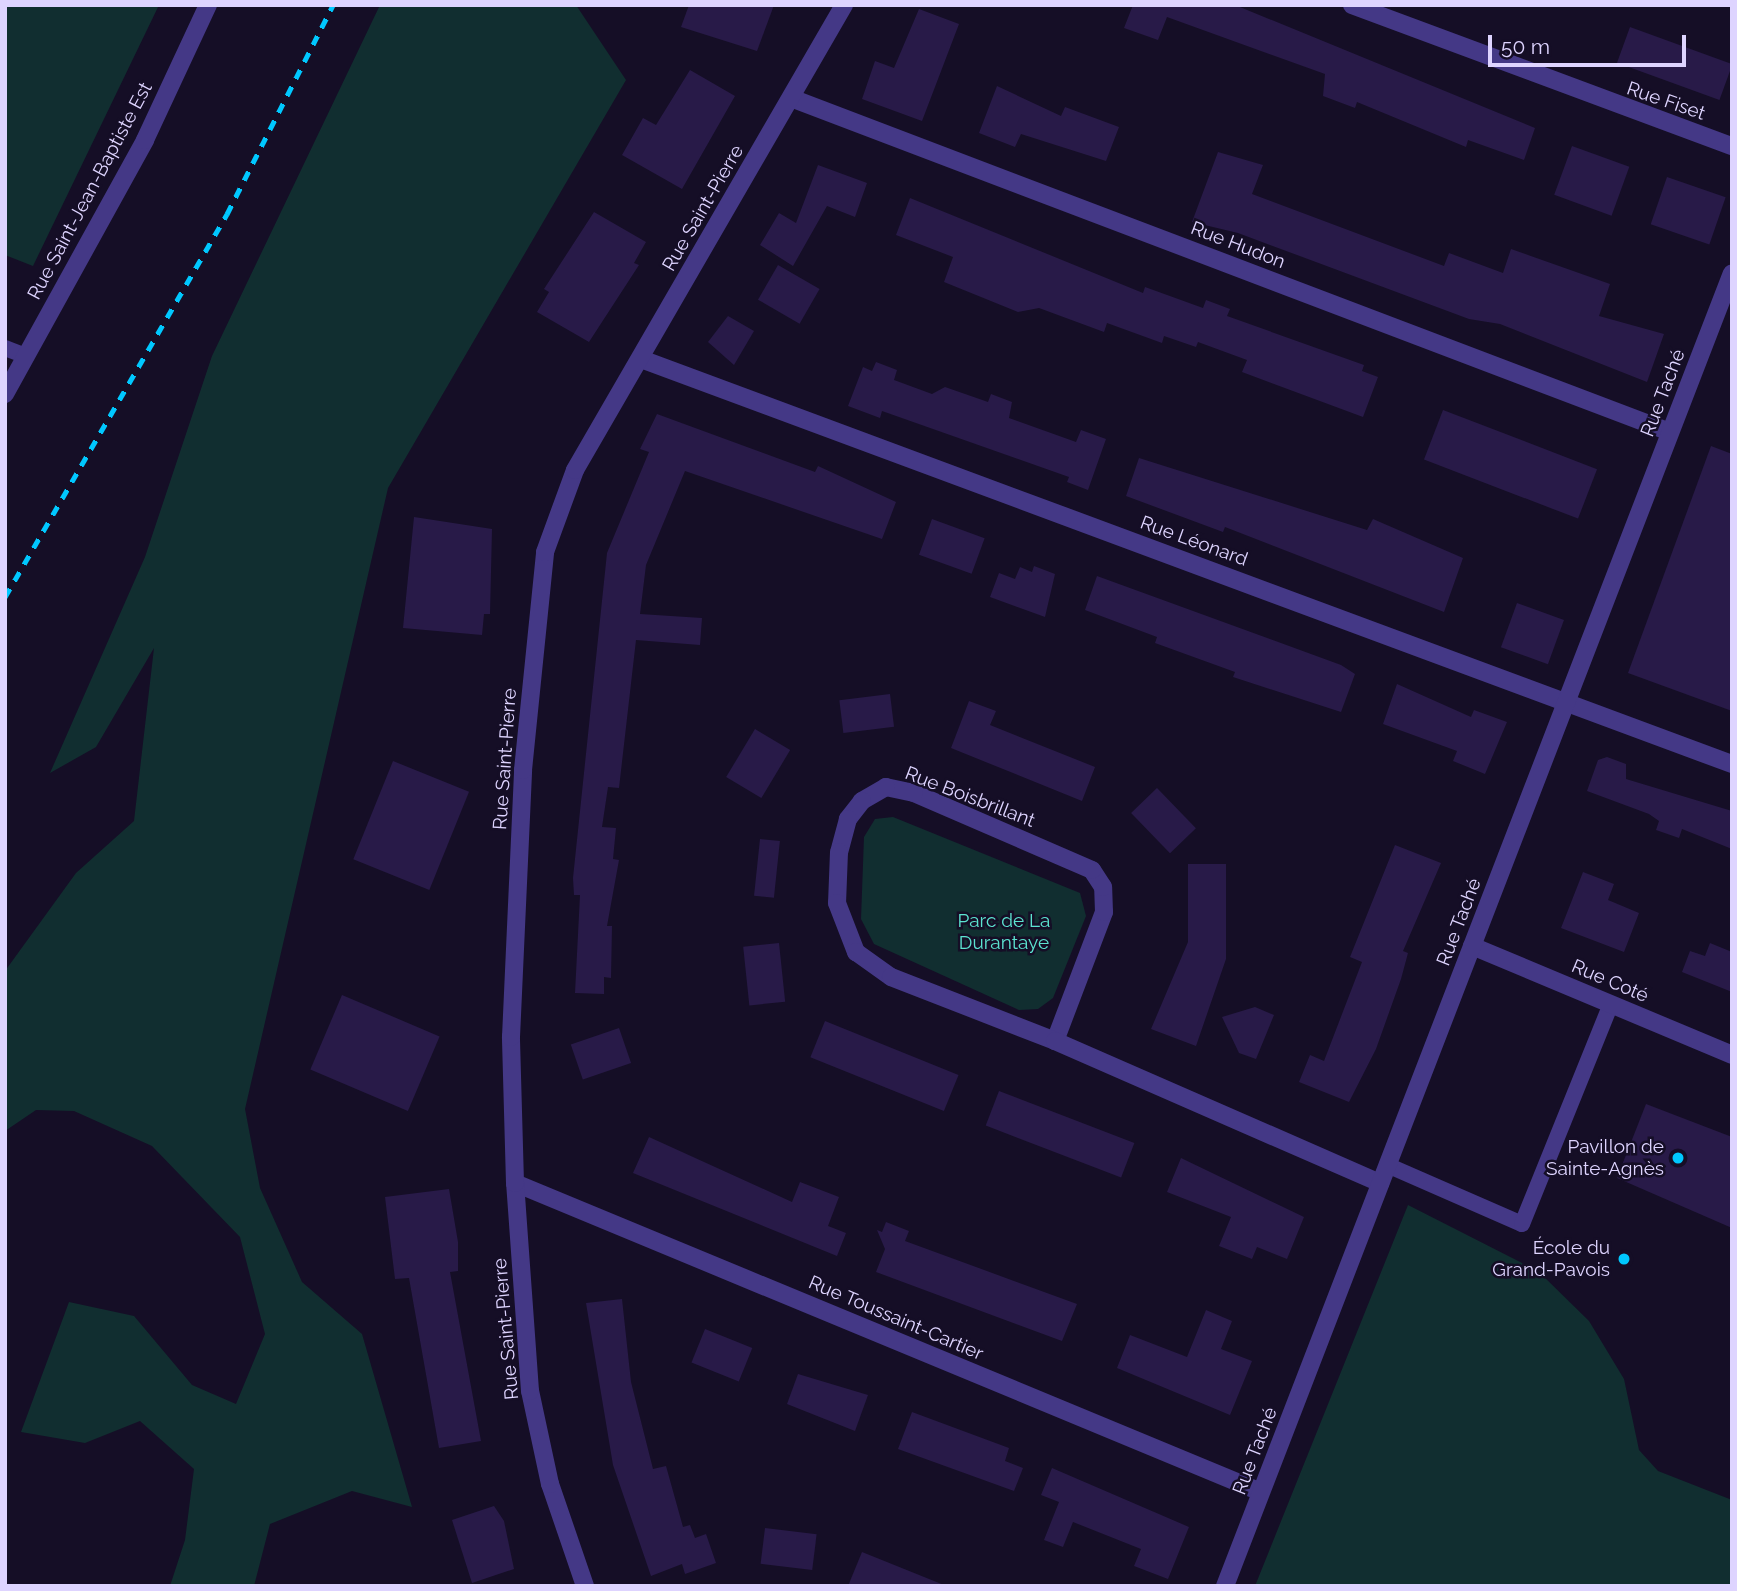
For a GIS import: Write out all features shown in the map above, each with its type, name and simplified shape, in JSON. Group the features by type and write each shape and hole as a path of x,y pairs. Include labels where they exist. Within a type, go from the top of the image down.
{"street":[{"name":"Rue Saint-Jean-Baptiste Est","path":"5,394 145,140 208,5"},
{"name":"Rue Saint-Pierre","path":"585,1586 550,1484 530,1391 515,1183 511,1037 523,784 545,552 575,470 844,5"},
{"name":"Rue Fiset","path":"1352,5 1732,146"},
{"name":"Rue Hudon","path":"791,98 1670,432"},
{"name":"Rue Taché","path":"1225,1586 1732,273"},
{"name":"Rue Léonard","path":"641,359 1732,764"},
{"name":"Rue Boisbrillant","path":"1055,1041 1104,912 1103,887 1092,870 914,793 886,787 862,801 848,819 839,852 837,903 856,952 891,976 1055,1041 1380,1183"},
{"name":"Rue Coté","path":"1472,946 1732,1055"},
{"name":"Rue Toussaint-Cartier","path":"515,1183 1261,1492"}],"lane":[{"path":"5,348 26,356"},
{"path":"1388,1165 1522,1224 1611,1004"}],"green space":[{"path":"5,5 159,5 33,266 5,255"},
{"path":"380,5 576,5 626,80 388,488 245,1109 260,1188 302,1282 362,1334 412,1507 352,1491 270,1524 254,1586 170,1586 185,1540 194,1469 140,1421 85,1443 21,1432 69,1302 134,1316 192,1385 236,1404 265,1334 240,1237 152,1146 74,1111 36,1110 5,1131 5,971 76,873 134,821 154,648 96,747 50,773 145,557 212,356"},
{"name":"Parc de La Durantaye","path":"893,817 1080,893 1086,916 1053,998 1038,1009 1019,1010 874,944 861,919 864,837 875,819"},
{"path":"1408,1205 1538,1271 1589,1321 1624,1379 1639,1450 1658,1471 1732,1500 1732,1586 1255,1586"}],"building":[{"path":"689,5 774,5 757,51 681,27"},
{"path":"1133,5 1235,5 1535,128 1524,160 1468,140 1466,147 1357,102 1355,108 1323,96 1325,74 1167,17 1158,40 1124,28"},
{"path":"919,9 959,24 922,121 862,99 875,61 894,68"},
{"path":"1630,27 1732,64 1719,100 1617,63"},
{"path":"690,70 735,96 682,189 622,155 643,118 656,125"},
{"path":"997,86 1061,116 1065,107 1119,127 1106,161 1021,134 1015,147 979,133"},
{"path":"1572,146 1629,167 1612,216 1554,195"},
{"path":"1218,152 1263,165 1252,194 1444,266 1449,253 1503,273 1511,249 1610,284 1599,316 1664,334 1647,382 1500,324 1469,319 1238,233 1192,222"},
{"path":"818,165 867,183 855,217 827,206 793,266 760,245 779,213 796,223"},
{"path":"1667,177 1726,197 1709,244 1651,224"},
{"path":"910,198 1143,293 1145,287 1203,308 1206,300 1230,309 1227,316 1364,365 1362,371 1378,377 1363,417 1242,372 1247,360 1198,342 1196,347 1164,336 1162,343 1107,323 1104,332 1039,308 1018,312 944,282 953,257 896,235"},
{"path":"594,212 646,242 634,263 639,265 589,342 537,312 549,292 544,289"},
{"path":"778,265 820,289 800,324 758,300"},
{"path":"728,316 754,331 734,365 708,342"},
{"path":"876,362 897,370 894,380 932,394 945,387 988,402 991,394 1012,402 1009,418 1076,442 1081,430 1106,439 1088,490 1067,482 1069,477 882,411 880,418 848,406 863,367 872,371"},
{"path":"1443,410 1597,469 1578,519 1424,459"},
{"path":"657,414 815,472 818,466 896,502 882,539 685,471 646,565 640,614 702,618 700,645 636,640 619,788 608,787 602,827 616,828 613,859 619,860 607,926 612,926 611,978 604,977 604,994 575,993 580,895 574,895 573,878 607,553 649,452 640,449"},
{"path":"1711,446 1732,454 1732,711 1628,673"},
{"path":"1139,458 1367,530 1373,519 1463,558 1444,612 1225,527 1223,532 1126,496"},
{"path":"414,517 492,529 490,614 484,614 482,635 403,628"},
{"path":"932,519 985,538 972,574 919,555"},
{"path":"1034,566 1055,574 1045,617 990,597 999,573 1015,579 1020,567 1032,572"},
{"path":"1097,576 1341,665 1355,674 1341,712 1233,677 1235,672 1155,643 1157,637 1085,610"},
{"path":"1517,603 1564,620 1548,664 1501,647"},
{"path":"1397,684 1471,717 1474,710 1507,722 1485,774 1453,761 1457,751 1383,724"},
{"path":"890,694 894,727 843,733 839,700"},
{"path":"969,701 996,711 990,725 1095,767 1082,801 951,748"},
{"path":"755,729 790,750 761,798 726,777"},
{"path":"1607,757 1626,764 1626,779 1732,811 1732,849 1682,829 1679,838 1656,830 1659,821 1649,814 1587,791 1598,760"},
{"path":"393,761 469,792 429,890 353,859"},
{"path":"1157,788 1196,828 1170,853 1131,813"},
{"path":"760,839 780,841 774,898 754,896"},
{"path":"1395,845 1441,863 1403,951 1408,953 1401,979 1376,1049 1349,1102 1299,1082 1310,1055 1324,1061 1362,962 1350,957"},
{"path":"1188,864 1226,864 1226,959 1196,1046 1151,1029 1188,942"},
{"path":"1583,872 1614,884 1608,900 1639,913 1624,952 1561,928"},
{"path":"779,943 785,1002 749,1005 743,947"},
{"path":"1710,943 1732,952 1732,992 1682,972 1690,951 1705,956"},
{"path":"342,995 440,1036 408,1111 310,1070"},
{"path":"1255,1007 1274,1015 1256,1059 1239,1053 1222,1017"},
{"path":"825,1021 959,1075 944,1111 810,1057"},
{"path":"619,1028 631,1063 583,1080 571,1045"},
{"path":"999,1091 1134,1143 1121,1178 986,1126"},
{"name":"Pavillon de Sainte-Agnès","path":"1646,1104 1732,1137 1732,1228 1617,1178"},
{"path":"649,1137 792,1202 800,1182 839,1197 828,1226 846,1233 837,1256 633,1173"},
{"path":"1181,1158 1304,1217 1287,1259 1257,1247 1252,1259 1219,1246 1231,1217 1167,1192"},
{"path":"449,1189 458,1242 458,1271 450,1272 481,1441 439,1448 409,1278 395,1279 385,1197"},
{"path":"886,1222 909,1231 905,1241 1077,1304 1062,1341 876,1272 885,1249 877,1230 882,1232"},
{"path":"622,1299 631,1382 653,1469 666,1466 683,1527 690,1525 695,1538 706,1534 716,1563 685,1574 682,1564 651,1576 613,1465 586,1303"},
{"path":"1206,1310 1232,1321 1221,1349 1252,1361 1230,1415 1117,1368 1130,1335 1187,1357"},
{"path":"705,1329 752,1348 739,1381 692,1362"},
{"path":"798,1374 868,1395 855,1431 787,1404"},
{"path":"912,1412 1009,1448 1005,1461 1023,1468 1014,1491 898,1449"},
{"path":"1052,1468 1189,1527 1168,1579 1134,1566 1141,1549 1073,1522 1063,1547 1044,1540 1059,1502 1041,1495"},
{"path":"494,1506 504,1521 514,1569 472,1583 452,1520"},
{"path":"765,1528 817,1534 812,1570 761,1564"},
{"path":"862,1552 944,1585 944,1586 848,1586"}],"railway":[{"path":"5,597 227,214 333,5"}],"place":[{"name":"Pavillon de Sainte-Agnès","path":"1678,1158"},
{"name":"École du Grand-Pavois","path":"1624,1259"}]}
